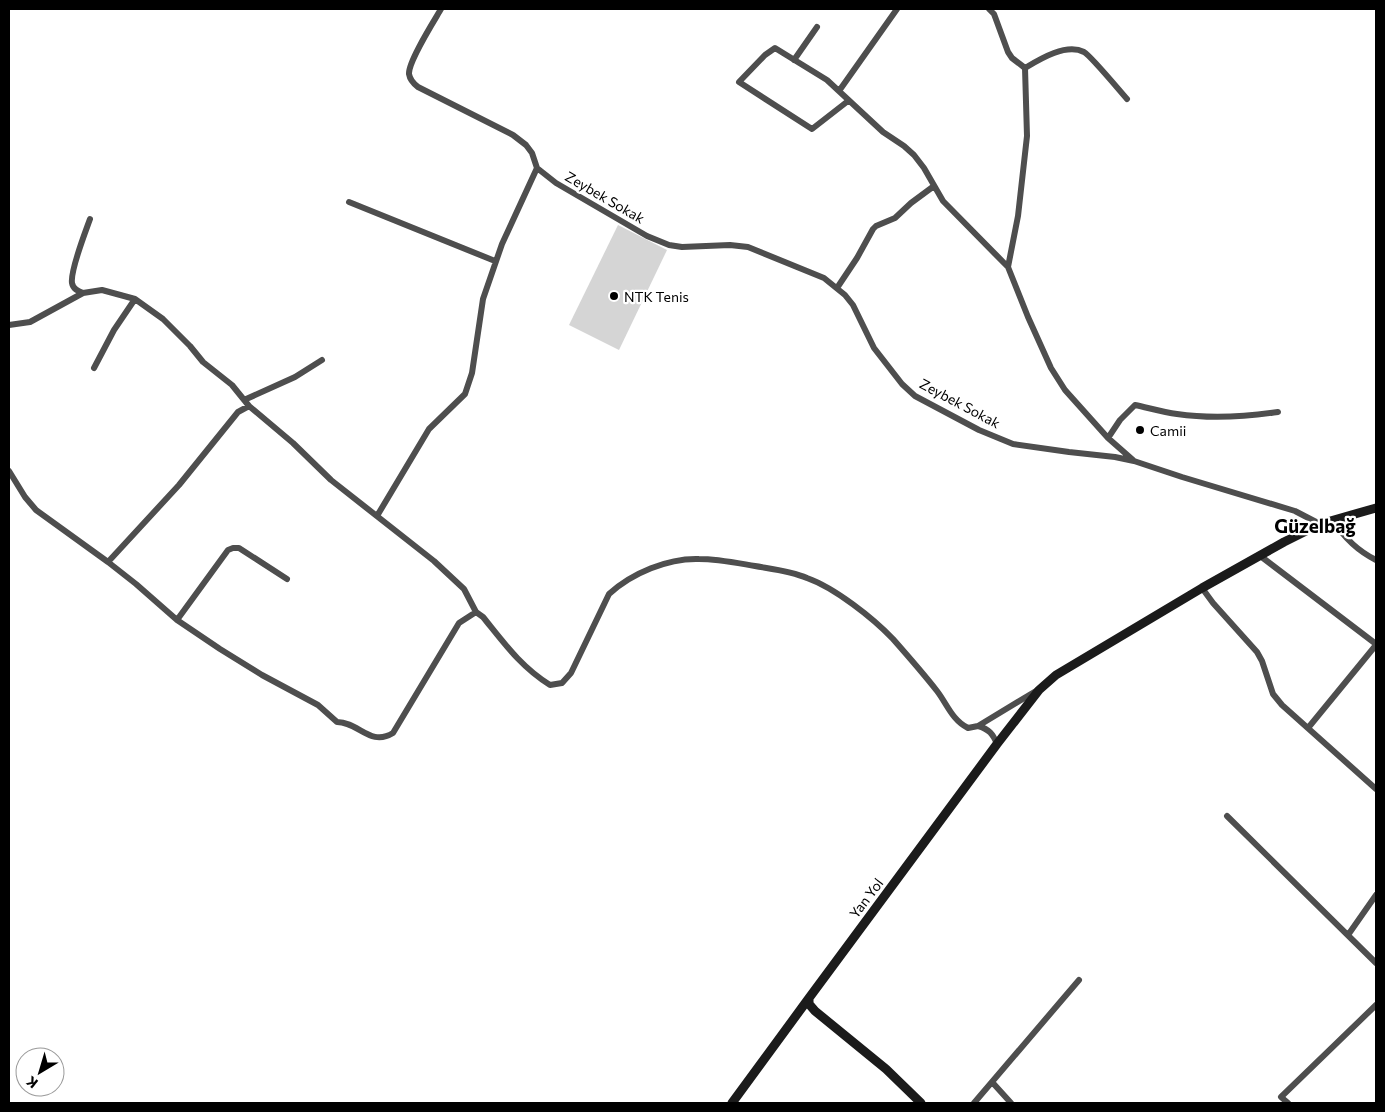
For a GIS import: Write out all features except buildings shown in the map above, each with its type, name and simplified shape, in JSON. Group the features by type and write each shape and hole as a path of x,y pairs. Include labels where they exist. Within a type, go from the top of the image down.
{"street":[{"name":"Zeybek Sokak","path":"440,9 411,63 409,74 412,82 424,91 520,140 532,153 537,168 556,183 659,242 682,246 730,245 748,247 824,278 837,288 853,305 874,348 888,367 915,396 978,430 1013,444 1134,461 1295,510 1320,524"},
{"path":"839,91 897,9"},
{"path":"989,9 994,14 1008,52 1019,65 1025,68"},
{"path":"794,60 817,27"},
{"path":"848,101 812,129 739,82 765,55 775,48 826,80 883,132 914,155 943,201 1008,268 1051,368 1065,390 1108,438 1134,461"},
{"path":"1025,68 1050,53 1074,50 1085,52 1127,99"},
{"path":"1008,268 1018,216 1026,136 1025,68"},
{"path":"377,516 429,429 465,394 472,373 483,299 495,261 537,168"},
{"path":"837,288 873,230 895,218 934,186"},
{"path":"349,202 495,261"},
{"path":"83,293 76,290 72,284 72,274 90,219"},
{"path":"9,325 30,322 83,293 102,290 135,299 163,319 203,362 232,385 250,406 293,443 331,480 434,561 464,590 476,612 483,616 519,661 534,675 550,685 562,683 571,673 609,594 620,585 642,573 675,561 698,559 777,570 807,578 830,589 873,620 892,638 939,693 955,719 968,728 978,726 1039,690"},
{"path":"94,368 114,330 135,299"},
{"path":"244,400 295,377 322,360"},
{"path":"1108,438 1120,420 1135,405 1177,414 1213,417 1242,417 1278,412"},
{"path":"108,562 179,484 238,412 250,406"},
{"path":"9,471 24,497 36,510 108,562 177,620 262,675 318,705 337,722 346,722 376,738 385,738 392,733 459,622 476,612"},
{"name":"Yan Yol","path":"732,1103 1039,690 1056,675 1260,555 1320,524 1376,508"},
{"path":"1335,521 1339,529 1363,553 1376,560"},
{"path":"177,620 228,550 233,548 239,548 287,579"},
{"path":"1260,555 1376,644 1308,728"},
{"path":"1202,588 1256,652 1262,661 1273,694 1282,705 1376,789"},
{"path":"978,726 986,728 994,735 997,744"},
{"path":"1227,816 1376,963"},
{"path":"1348,935 1376,895"},
{"path":"974,1103 1079,980"},
{"path":"809,998 809,1004 815,1011 886,1069 921,1103"},
{"path":"1288,1103 1281,1097 1376,1008"},
{"path":"992,1082 1011,1103"}],"shaded area":[{"name":"NTK Tenis","path":"618,225 667,250 619,350 569,325"}],"place":[{"name":"NTK Tenis","path":"614,296"},
{"name":"Camii","path":"1140,430"}],"district":[{"name":"Güzelbağ","path":"1315,525"}]}
